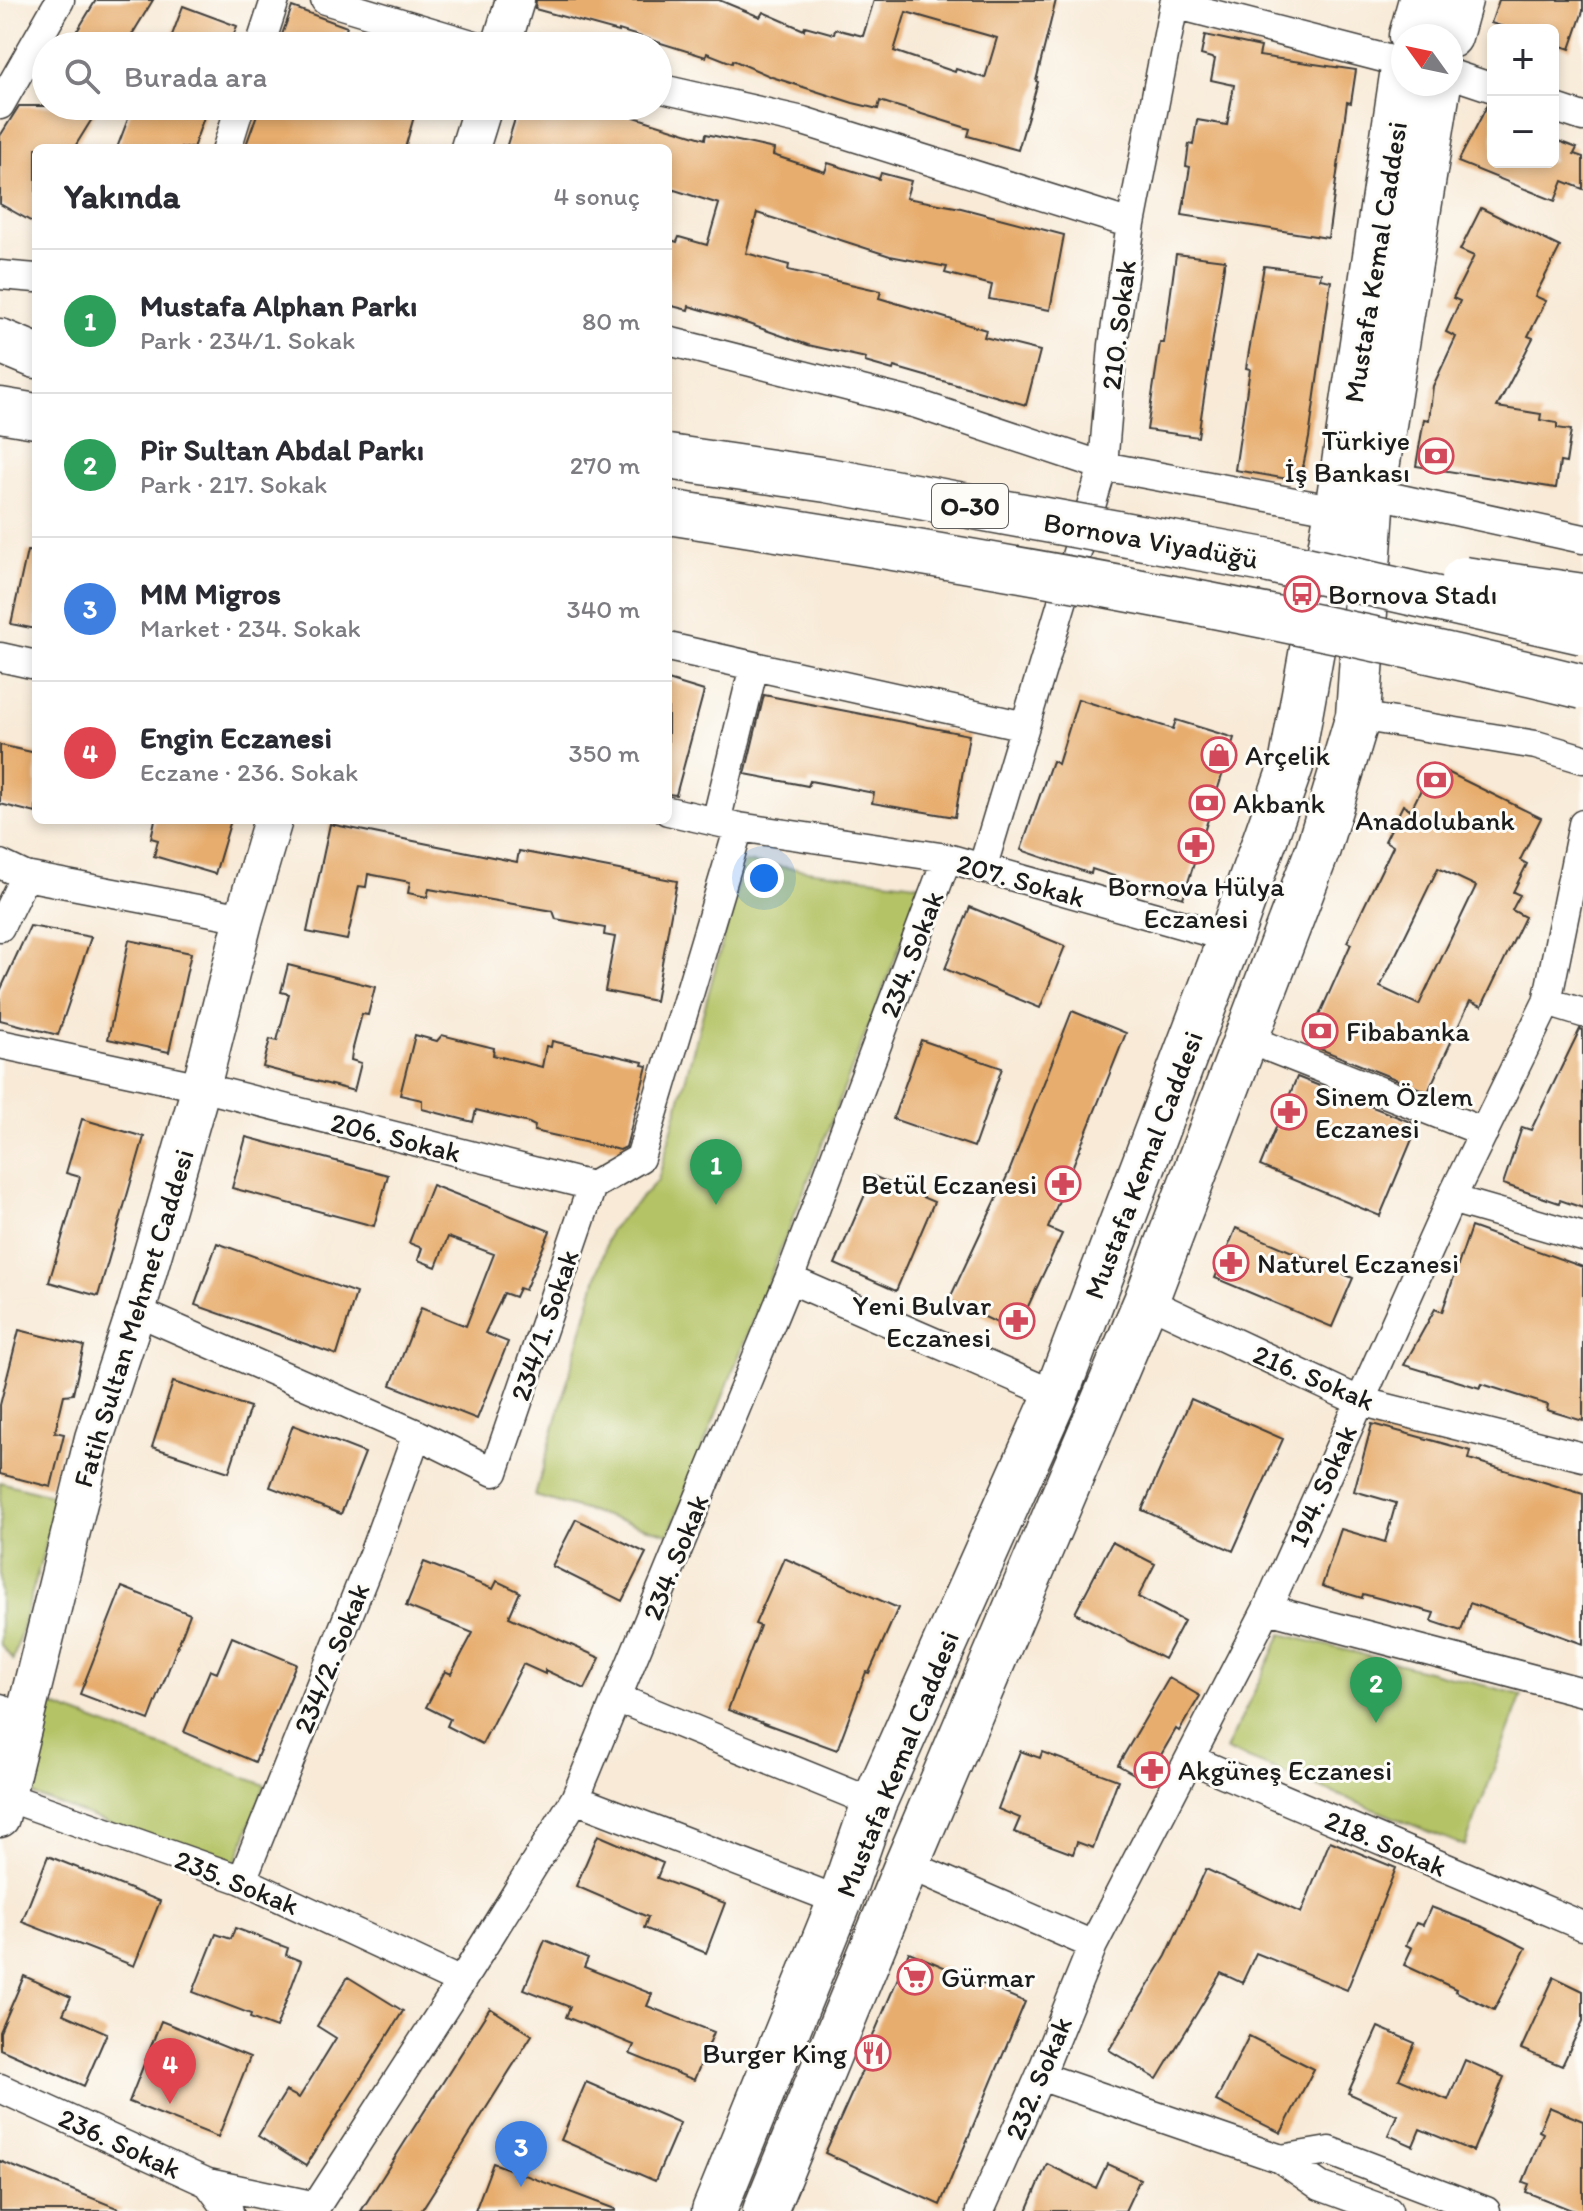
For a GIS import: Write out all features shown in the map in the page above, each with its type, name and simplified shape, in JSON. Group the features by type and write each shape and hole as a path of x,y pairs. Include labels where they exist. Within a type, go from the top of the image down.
{"main road":[{"path":"505,32 515,0"},
{"path":"1414,24 1421,0"},
{"path":"1453,24 1460,0"},
{"name":"Mustafa Kemal Caddesi","path":"765,2211 907,1864 1146,1301 1318,849 1358,716 1355,501 1400,96"},
{"name":"Mustafa Kemal Caddesi","path":"714,2211 840,1901 874,1803 1056,1395 1230,938 1291,766 1355,501 1437,96"},
{"path":"471,144 479,120"},
{"path":"0,341 32,354"},
{"path":"0,357 32,362"},
{"path":"0,410 32,415"},
{"name":"Bornova Viyadüğü","path":"672,458 827,480 1270,561 1583,632"},
{"name":"Bornova Viyadüğü","path":"672,513 808,533 1268,616 1583,687"},
{"path":"1270,561 1498,582 1583,596"},
{"name":"Fatih Sultan Mehmet Caddesi","path":"3,1808 10,1722 94,1438 136,1311 201,1087 244,918 272,824"}],"street":[{"path":"42,32 60,0"},
{"path":"265,32 275,0"},
{"path":"325,0 431,32"},
{"name":"210. Sokak","path":"982,869 1103,466 1113,345 1131,224 1172,3 1391,60"},
{"path":"0,105 32,49"},
{"path":"1463,78 1487,86"},
{"path":"672,91 803,121 1131,224"},
{"path":"1559,109 1583,117"},
{"path":"228,144 236,120"},
{"path":"0,275 32,278"},
{"path":"672,342 917,404 1103,466 1355,501 1583,539"},
{"path":"672,648 1025,726"},
{"path":"0,657 32,664"},
{"path":"592,1186 640,1158 727,825 754,666"},
{"path":"1358,716 1536,745 1583,759"},
{"name":"207. Sokak","path":"672,812 727,825 947,858 1230,938"},
{"name":"194. Sokak","path":"1093,1945 1267,1609 1451,1199 1547,1002 1583,824"},
{"name":"234. Sokak","path":"314,2208 575,1799 789,1279 947,858"},
{"path":"0,864 25,876 244,918"},
{"path":"0,927 25,876"},
{"path":"1547,1002 1583,1013"},
{"path":"1245,1038 1484,1132"},
{"name":"206. Sokak","path":"0,1044 201,1087 592,1186"},
{"name":"234/1. Sokak","path":"136,1311 417,1434 494,1472 592,1186"},
{"path":"1451,1199 1583,1237"},
{"path":"789,1279 1056,1395"},
{"name":"216. Sokak","path":"1146,1301 1359,1401 1583,1457"},
{"name":"234/2. Sokak","path":"242,1880 375,1549 417,1434"},
{"path":"1267,1609 1583,1692"},
{"path":"617,1698 874,1803"},
{"name":"218. Sokak","path":"1190,1759 1583,1926"},
{"path":"575,1799 840,1901"},
{"name":"235. Sokak","path":"3,1808 242,1880 461,1982"},
{"path":"907,1864 1093,1945"},
{"name":"232. Sokak","path":"980,2211 1040,2076 1093,1945"},
{"path":"1040,2076 1281,2159 1320,2186 1388,2211"},
{"name":"236. Sokak","path":"0,2088 208,2183 229,2211"},
{"path":"1281,2159 1329,2151 1486,2211"},
{"path":"208,2183 314,2208"}],"green space":[{"path":"744,862 924,885 669,1534 535,1496 610,1230 658,1180"},
{"path":"0,1482 59,1497 13,1660 0,1644"},
{"path":"1282,1634 1522,1695 1465,1846 1226,1750"},
{"path":"49,1704 265,1785 233,1870 17,1789"}],"building":[{"path":"96,0 153,0 134,32 77,32"},
{"path":"536,0 719,0 760,17 763,12 804,30 805,26 834,34 835,29 863,36 874,0 1056,0 1038,82 1018,150 968,136 970,129 880,101 878,109 853,103 772,77 733,60 732,63 707,53 706,57 672,46 672,32 619,32 535,9","holes":["906,12 997,38 985,78 956,69 955,72 894,51"]},
{"path":"1499,0 1583,0 1583,11 1570,49 1559,45 1559,24 1491,23"},
{"path":"183,6 237,26 235,32 173,32"},
{"path":"292,7 347,27 345,32 283,32"},
{"path":"1205,35 1261,47 1259,56 1356,70 1351,103 1347,102 1328,238 1182,215 1190,167 1186,166 1189,144 1193,145 1197,120 1227,125 1234,85 1211,80 1215,59 1201,55"},
{"path":"19,106 32,106 32,120 91,120 76,144 32,144 32,222 0,204 0,136"},
{"path":"1487,106 1487,168 1559,168 1559,141 1577,148 1574,154 1583,157 1583,189 1563,181 1555,201 1458,162"},
{"path":"128,120 203,120 194,144 119,144"},
{"path":"255,120 413,120 406,144 246,144"},
{"path":"515,120 644,120 705,139 706,134 774,149 773,155 825,172 828,163 879,179 881,173 911,181 906,198 961,208 1064,235 1050,310 989,299 992,285 945,273 947,267 890,256 757,213 746,253 789,265 788,270 881,291 879,298 986,330 984,337 1040,351 1026,405 894,367 893,370 865,362 866,358 808,345 689,306 688,310 672,306 672,240 677,242 679,237 707,245 719,204 672,189 672,144 507,144"},
{"path":"1481,208 1560,247 1535,296 1546,301 1528,336 1533,338 1497,407 1541,414 1540,420 1571,430 1566,463 1560,462 1556,488 1416,466 1424,419 1429,420 1433,386 1456,337 1446,332 1460,301 1453,298 1474,256 1460,250"},
{"path":"1176,254 1225,260 1198,437 1147,430 1160,343 1164,343"},
{"path":"1264,266 1321,273 1320,279 1331,281 1300,481 1235,470 1250,369 1246,368"},
{"path":"27,551 32,552 32,628 11,624"},
{"path":"672,681 704,691 676,795 672,794"},
{"path":"764,695 969,735 955,817 872,803 874,793 810,781 808,786 745,774"},
{"path":"1078,699 1173,729 1176,720 1234,738 1183,898 1092,869 1091,874 1021,850 1052,761 1058,764"},
{"path":"0,745 32,752 32,812 0,804"},
{"path":"1433,765 1541,818 1520,860 1527,864 1513,892 1520,895 1512,910 1525,917 1482,1006 1470,1001 1428,1092 1310,1045 1312,1040 1309,1038 1351,944 1347,942 1393,846 1385,841 1403,805 1411,810","holes":["1438,868 1476,886 1419,1005 1380,987"]},
{"path":"154,824 230,824 215,874 154,856 158,840 151,838"},
{"path":"330,824 517,862 519,851 677,881 655,1001 605,991 615,937 604,935 605,928 556,919 553,911 429,889 427,897 408,893 410,882 368,874 366,887 359,886 347,940 307,932"},
{"path":"970,907 1065,946 1040,1008 945,969"},
{"path":"30,926 91,937 58,1035 0,1020 0,991"},
{"path":"129,940 191,953 169,1052 108,1039"},
{"path":"288,965 375,987 368,1015 362,1014 352,1052 351,1060 361,1063 354,1091 263,1067 270,1039 277,1041 289,994 281,992"},
{"path":"1072,1011 1126,1033 1048,1228 1062,1234 1016,1332 949,1300 1009,1172"},
{"path":"1580,1029 1583,1030 1583,1208 1503,1184 1522,1127 1531,1130"},
{"path":"415,1035 437,1041 442,1035 494,1048 493,1055 542,1067 546,1046 551,1047 552,1041 643,1062 642,1065 647,1066 626,1147 620,1150 534,1131 535,1126 529,1123 476,1110 473,1122 422,1109 422,1100 400,1095"},
{"path":"921,1040 1002,1068 974,1147 893,1119"},
{"path":"1297,1077 1418,1125 1380,1216 1260,1166"},
{"path":"82,1119 144,1137 98,1296 49,1282 80,1177 66,1173"},
{"path":"246,1137 388,1175 374,1226 232,1188"},
{"path":"873,1176 934,1202 896,1291 835,1264"},
{"path":"432,1185 550,1231 525,1290 519,1288 515,1297 504,1293 485,1333 508,1342 477,1419 391,1385 421,1308 466,1326 494,1254 448,1237 436,1267 418,1260 422,1248 409,1243"},
{"path":"1471,1227 1583,1267 1583,1421 1547,1410 1548,1405 1482,1384 1480,1388 1404,1365 1435,1309 1442,1312"},
{"path":"1236,1228 1353,1278 1332,1327 1215,1278"},
{"path":"217,1243 356,1293 337,1355 195,1305"},
{"path":"19,1330 84,1346 73,1394 64,1395 55,1432 64,1434 51,1487 0,1474 0,1405"},
{"path":"173,1382 250,1407 229,1472 152,1447"},
{"path":"1191,1399 1283,1439 1233,1551 1142,1510"},
{"path":"1372,1424 1471,1451 1469,1459 1583,1494 1583,1644 1470,1603 1461,1631 1431,1621 1434,1613 1322,1586 1341,1529 1385,1542 1396,1503 1354,1491"},
{"path":"293,1425 365,1453 341,1514 270,1487"},
{"path":"576,1519 646,1553 622,1601 552,1566"},
{"path":"1112,1542 1155,1564 1138,1597 1184,1621 1164,1659 1075,1613"},
{"path":"784,1558 898,1608 869,1673 866,1672 837,1750 728,1710 760,1626 755,1624"},
{"path":"424,1562 493,1589 497,1581 520,1592 509,1617 600,1658 585,1689 545,1670 545,1674 523,1664 482,1744 447,1726 450,1719 426,1707 445,1671 451,1674 473,1633 406,1606"},
{"path":"122,1587 190,1614 149,1720 80,1694"},
{"path":"232,1637 296,1664 255,1762 184,1732 210,1670 217,1673"},
{"path":"1169,1678 1200,1696 1179,1731 1176,1729 1146,1781 1118,1765"},
{"path":"1020,1751 1040,1758 1042,1752 1118,1780 1093,1848 1077,1842 1073,1854 1014,1832 1020,1818 998,1809"},
{"path":"598,1835 663,1863 657,1878 725,1903 706,1953 644,1928 648,1917 576,1886"},
{"path":"1330,1841 1396,1868 1347,1990 1256,1953 1242,1983 1221,1973 1157,2079 1109,2050 1166,1956 1206,1869 1301,1913"},
{"path":"48,1856 160,1901 134,1966 22,1922"},
{"path":"1431,1907 1486,1928 1526,1948 1494,2010 1404,1965 1412,1948 1406,1945 1416,1923 1423,1925"},
{"path":"235,1928 288,1948 286,1955 301,1961 276,2028 250,2018 251,2014 193,1992 216,1934 231,1939"},
{"path":"545,1940 588,1958 584,1967 652,1994 647,2006 714,2032 694,2080 630,2054 634,2045 566,2017 570,2007 524,1989"},
{"path":"909,1952 1025,2002 940,2205 825,2153 864,2066 861,2064"},
{"path":"24,1976 71,1997 63,2014 107,2033 84,2086 0,2049 0,2032"},
{"path":"348,1977 403,2011 306,2166 258,2136 286,2091 299,2098 336,2038 317,2026"},
{"path":"1554,1977 1583,1991 1583,2021 1562,2066 1521,2049"},
{"path":"490,2008 532,2035 463,2145 421,2211 361,2211"},
{"path":"161,2021 250,2057 218,2137 129,2102"},
{"path":"1378,2027 1415,2043 1399,2079 1448,2100 1465,2060 1504,2077 1473,2151 1420,2129 1413,2146 1388,2135 1397,2115 1348,2093"},
{"path":"1249,2036 1314,2069 1281,2133 1216,2101"},
{"path":"586,2082 680,2123 655,2181 561,2140"},
{"path":"1549,2107 1583,2121 1583,2211 1574,2211 1526,2192 1529,2184 1523,2182 1543,2133 1539,2131"},
{"path":"0,2161 122,2210 0,2211"},
{"path":"493,2163 615,2209 615,2211 475,2211"},
{"path":"1047,2164 1096,2188 1107,2164 1140,2179 1125,2211 1027,2211"}],"place":[{"name":"Türkiye İş Bankası","path":"1436,456"},
{"name":"Bornova Stadı","path":"1302,594"},
{"name":"Arçelik","path":"1219,755"},
{"name":"Anadolubank","path":"1435,780"},
{"name":"Akbank","path":"1207,803"},
{"name":"Bornova Hülya Eczanesi","path":"1196,846"},
{"name":"Fibabanka","path":"1320,1031"},
{"name":"Sinem Özlem Eczanesi","path":"1289,1112"},
{"name":"Betül Eczanesi","path":"1063,1184"},
{"name":"Mustafa Alphan Parkı","path":"716,1205"},
{"name":"Naturel Eczanesi","path":"1231,1263"},
{"name":"Yeni Bulvar Eczanesi","path":"1017,1321"},
{"name":"Pir Sultan Abdal Parkı","path":"1376,1723"},
{"name":"Akgüneş Eczanesi","path":"1152,1770"},
{"name":"Gürmar","path":"915,1977"},
{"name":"Burger King","path":"873,2053"},
{"name":"Engin Eczanesi","path":"170,2104"},
{"name":"MM Migros","path":"521,2187"}]}
